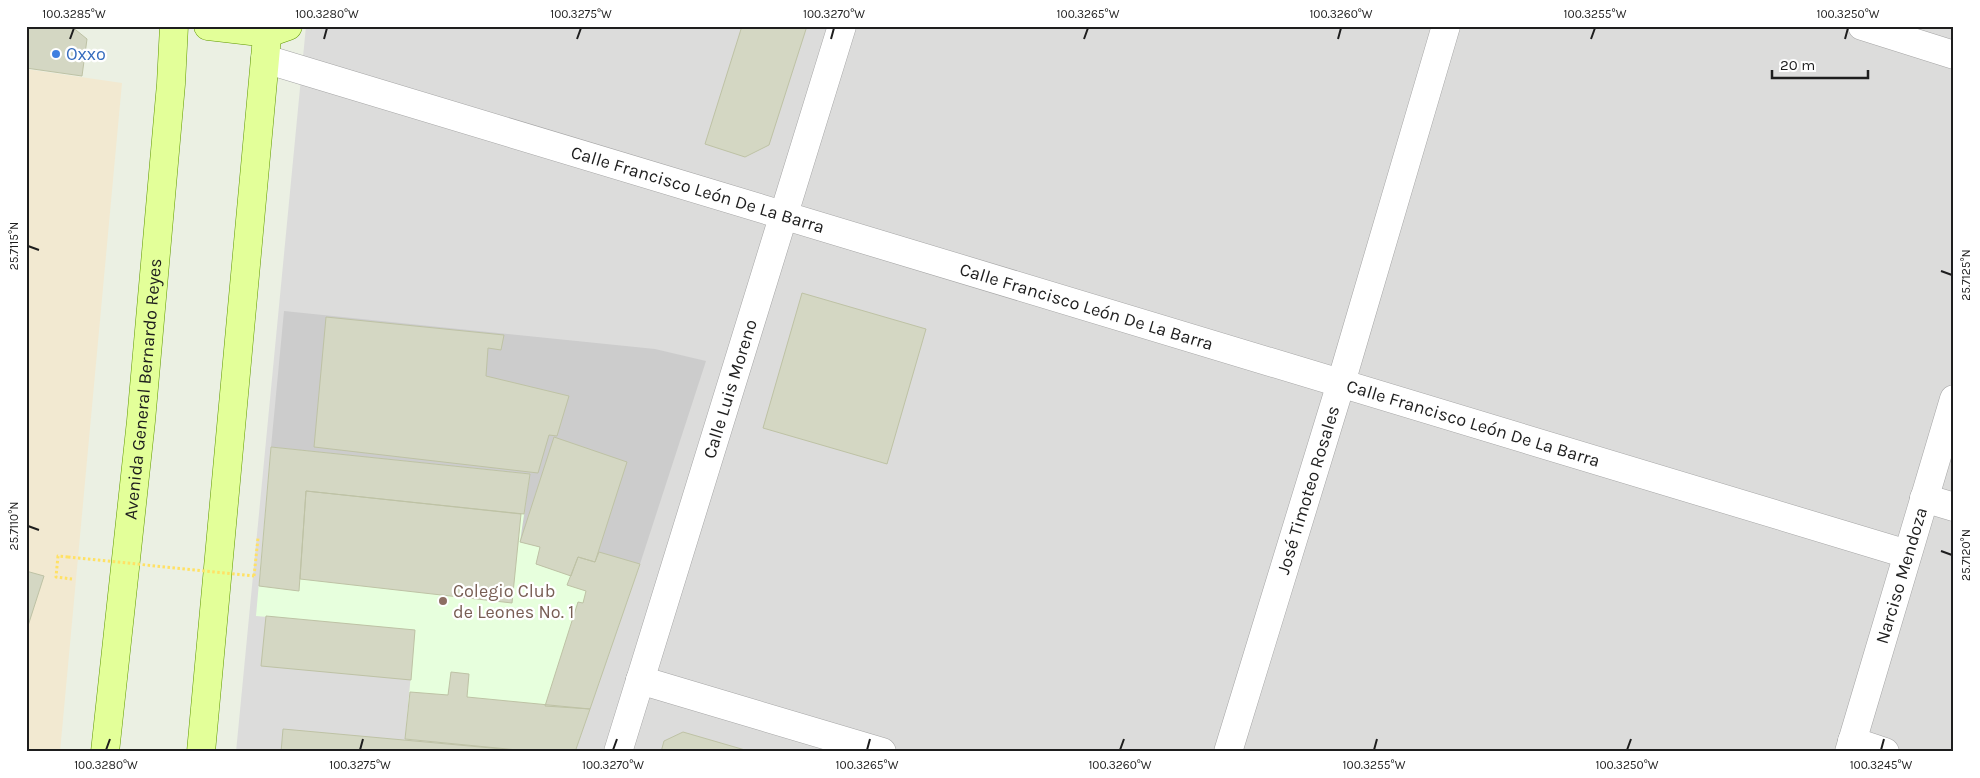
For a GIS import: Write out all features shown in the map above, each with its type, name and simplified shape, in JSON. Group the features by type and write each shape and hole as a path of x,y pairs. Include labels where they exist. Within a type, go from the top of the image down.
{"main road":[{"name":"Avenida General Bernardo Reyes","path":"105,752 141,421 171,84 174,26"},
{"path":"201,752 272,36 208,26"}],"street":[{"name":"Calle Luis Moreno","path":"618,752 842,26"},
{"name":"José Timoteo Rosales","path":"1228,752 1341,383 1446,26"},
{"path":"1862,26 1954,55"},
{"name":"Calle Francisco León De La Barra","path":"272,36 783,214 1907,554"},
{"name":"Narciso Mendoza","path":"1850,746 1954,399"},
{"path":"1924,498 1954,507"},
{"path":"640,680 882,752"},
{"path":"1850,746 1885,752"}],"path":[{"path":"72,579 56,577 58,556 254,576 258,538"}],"shaded area":[{"path":"306,26 1954,26 1954,752 236,752"},
{"path":"26,69 122,83 60,752 26,752"},
{"path":"284,311 655,349 706,361 640,564 595,562 578,557 571,576 536,564 540,547 520,542 530,474 271,447"},
{"name":"Colegio Club de Leones No. 1","path":"271,447 530,474 521,542 540,547 599,552 640,564 575,752 405,739 415,630 256,616"}],"building":[{"name":"Oxxo","path":"26,26 71,26 87,39 82,76 26,68"},
{"path":"742,26 807,26 769,145 745,157 705,144"},
{"path":"802,293 926,329 887,464 763,428"},
{"path":"326,317 504,335 501,350 488,348 486,376 569,396 557,436 549,435 538,473 314,447"},
{"path":"554,437 627,462 595,562 578,557 571,576 536,564 540,547 520,542"},
{"path":"271,447 530,474 524,514 306,491 299,591 259,586"},
{"path":"306,491 521,514 512,603 300,579"},
{"path":"599,552 640,564 590,709 545,706 578,602 583,603 586,591 567,585 578,557 595,562"},
{"path":"26,571 44,576 26,632"},
{"path":"266,616 415,630 411,680 261,666"},
{"path":"451,672 469,674 467,697 590,709 575,752 538,752 405,739 410,692 448,695"},
{"path":"283,729 535,752 281,752"},
{"path":"683,732 745,750 745,752 661,752 664,741"}],"place":[{"name":"Oxxo","path":"56,54"},
{"name":"Colegio Club de Leones No. 1","path":"443,601"}]}
